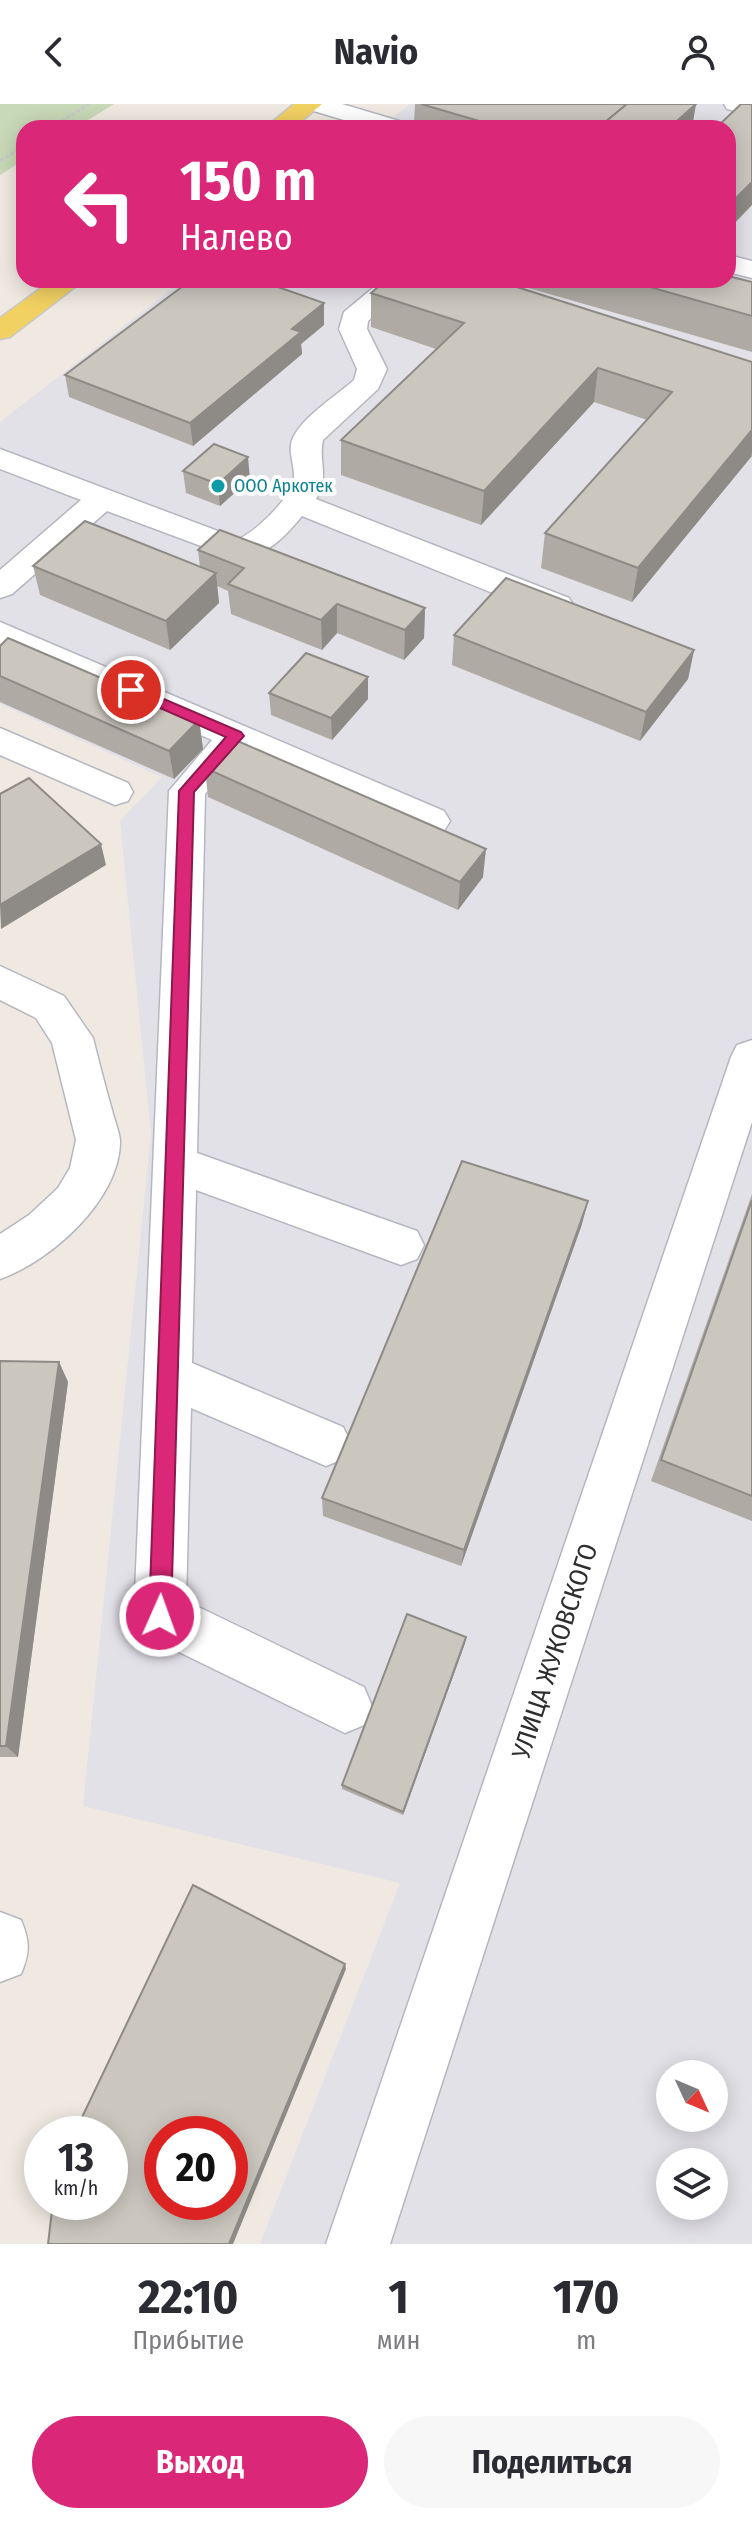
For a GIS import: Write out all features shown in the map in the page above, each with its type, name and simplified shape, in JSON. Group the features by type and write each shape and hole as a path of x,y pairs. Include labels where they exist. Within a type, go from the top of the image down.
{"main road":[{"path":"289,120 313,104"},
{"path":"0,331 59,288"}],"street":[{"path":"313,104 369,120"},
{"path":"736,104 752,108"},
{"path":"0,458 236,549 247,549 256,545 309,489 311,475 304,449 308,437 368,383 372,369 353,329 354,318 389,288"},
{"path":"0,587 103,498"},
{"path":"297,503 589,619"},
{"path":"0,633 431,821"},
{"path":"236,736 187,791 160,1616 345,1706"},
{"path":"0,740 115,792"},
{"path":"0,982 50,1007 72,1038 98,1140 91,1172 74,1201 45,1229 0,1259"},
{"name":"УЛИЦА ЖУКОВСКОГО","path":"358,2244 752,1057"},
{"path":"175,1164 401,1245"},
{"path":"168,1375 326,1443"},
{"path":"0,1941 0,1953"}],"path":[{"path":"64,120 89,104"}],"shaded area":[{"path":"410,104 752,104 752,2244 260,2244 400,1883 83,1806 151,1134 120,821 162,777 0,704 0,422 173,288 736,288 736,120 389,120"}],"green space":[{"path":"0,104 114,104 88,120 16,120 16,165 0,175"}],"building":[{"path":"421,104 627,104 608,120 476,120"},
{"path":"627,104 696,104 678,120 608,120"},
{"path":"741,104 752,104 752,182 736,198 736,120 724,120"},
{"path":"736,278 752,282 752,316 653,288 736,288"},
{"path":"180,288 281,288 324,303 292,329 301,332 190,423 65,375"},
{"path":"377,288 520,288 752,362 752,430 638,568 545,533 672,392 598,368 484,491 341,440 464,323 371,293"},
{"path":"214,444 248,457 218,484 183,471"},
{"path":"85,521 216,573 166,621 33,566"},
{"path":"220,530 425,608 405,630 337,604 321,620 228,584 244,568 198,550"},
{"path":"506,578 694,650 646,712 454,635"},
{"path":"8,638 199,720 169,751 0,676 0,646"},
{"path":"306,653 368,677 331,718 269,693"},
{"path":"233,739 486,849 460,882 205,768"},
{"path":"29,778 101,844 0,905 0,794"},
{"path":"462,1161 588,1201 464,1550 322,1498"},
{"path":"752,1200 752,1496 661,1460"},
{"path":"0,1361 59,1362 6,1746 0,1746"},
{"path":"407,1614 466,1637 403,1812 342,1785"},
{"path":"193,1885 345,1964 248,2198 248,2116 144,2116 144,2220 239,2220 229,2244 48,2244 51,2220 128,2220 128,2116 83,2116"}],"place":[{"name":"ООО Аркотек","path":"218,486"}],"route":[{"path":"131,690 236,736 187,791 160,1616"}]}
